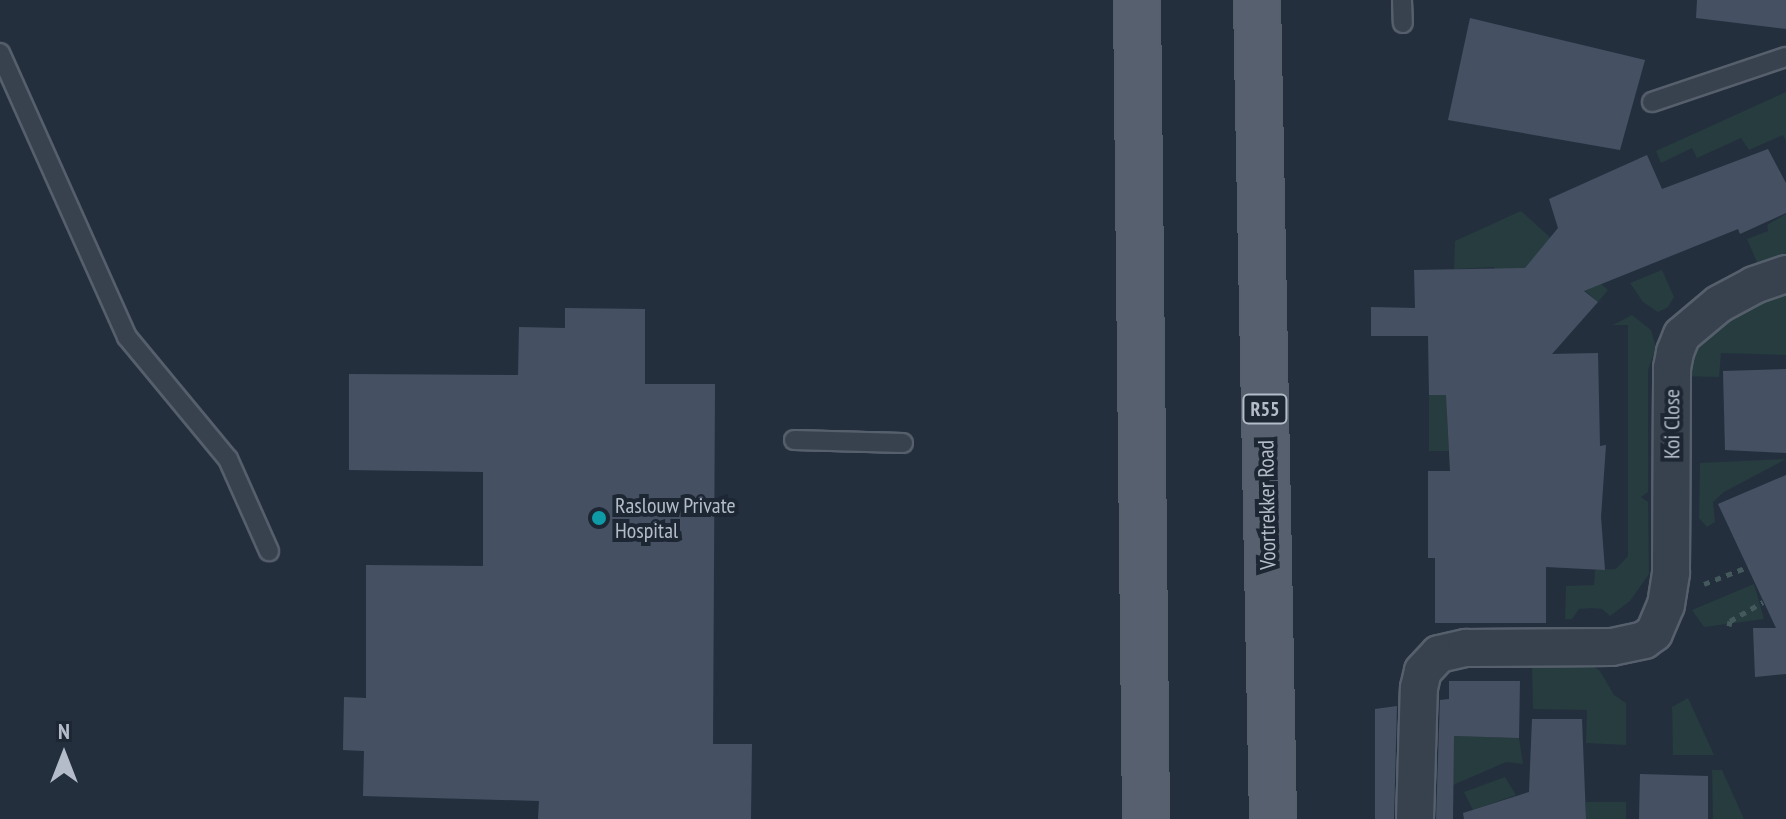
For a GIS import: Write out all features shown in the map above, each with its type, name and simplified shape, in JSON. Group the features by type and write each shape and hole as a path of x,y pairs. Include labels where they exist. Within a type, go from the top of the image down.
{"main road":[{"path":"1137,0 1146,819"},
{"name":"Voortrekker Road","path":"1257,0 1273,819"}],"street":[{"name":"Koi Close","path":"1415,819 1419,688 1423,671 1430,660 1451,649 1612,647 1644,640 1654,633 1666,605 1671,572 1672,368 1675,352 1682,335 1719,304 1754,285 1786,274"}],"lane":[{"path":"1402,0 1403,23"},
{"path":"0,53 127,337 228,459 269,551"},
{"path":"1652,102 1786,57"},
{"path":"794,440 903,443"}],"path":[{"path":"1698,587 1750,566"},
{"path":"1729,626 1730,621 1763,602"}],"green space":[{"path":"1786,92 1786,141 1783,135 1749,150 1741,138 1697,158 1692,148 1661,163 1656,151"},
{"path":"1521,211 1608,290 1598,302 1568,275 1509,287 1495,280 1494,267 1454,269 1455,241"},
{"path":"1786,214 1786,256 1759,267 1747,239 1768,231 1767,225"},
{"path":"1662,270 1674,297 1668,307 1658,312 1643,302 1630,283"},
{"path":"1786,289 1786,355 1721,353 1719,377 1680,376 1699,331"},
{"path":"1632,315 1651,330 1656,347 1648,370 1648,492 1641,497 1648,502 1649,574 1630,601 1610,616 1602,609 1592,608 1579,609 1572,619 1565,619 1566,586 1594,585 1595,570 1616,569 1628,556 1628,325 1613,325"},
{"path":"1429,395 1543,395 1447,413 1449,451 1429,451"},
{"path":"1786,459 1724,492 1713,502 1715,522 1707,527 1699,518 1700,463"},
{"path":"1754,584 1764,619 1704,627 1692,610"},
{"path":"1532,661 1587,661 1600,671 1614,695 1626,703 1626,745 1586,743 1587,710 1533,709"},
{"path":"1688,698 1714,755 1673,755 1672,707"},
{"path":"1454,736 1519,738 1523,764 1506,762 1453,785"},
{"path":"1712,770 1722,770 1744,819 1713,819"},
{"path":"1505,777 1516,795 1473,810 1464,792"},
{"path":"1586,802 1626,802 1626,819 1586,819"}],"building":[{"path":"1697,0 1786,0 1786,29 1696,18"},
{"path":"1470,18 1645,60 1620,150 1448,120"},
{"path":"1768,149 1786,183 1786,213 1740,234 1738,229 1584,291 1598,302 1552,354 1598,353 1600,446 1606,445 1601,517 1605,570 1546,567 1546,623 1435,623 1435,558 1428,558 1428,471 1450,471 1446,395 1429,395 1428,336 1371,336 1371,307 1415,308 1414,270 1525,268 1558,228 1549,199 1647,155 1662,189"},
{"name":"Raslouw Private Hospital","path":"565,308 645,309 645,384 715,384 713,744 752,744 751,819 538,819 539,801 363,796 364,751 343,750 344,697 366,698 366,565 483,566 483,472 349,470 349,374 518,375 519,327 565,328"},
{"path":"1786,369 1786,453 1725,450 1723,371"},
{"path":"1786,475 1786,674 1755,677 1753,628 1776,628 1718,504"},
{"path":"1449,681 1520,681 1519,738 1454,736 1453,819 1436,819 1440,700 1449,699"},
{"path":"1397,706 1394,819 1375,819 1375,709"},
{"path":"1532,719 1582,719 1586,819 1464,819 1463,813 1529,792"},
{"path":"1640,774 1708,776 1708,819 1639,819"}],"place":[{"name":"Raslouw Private Hospital","path":"599,518"}]}
